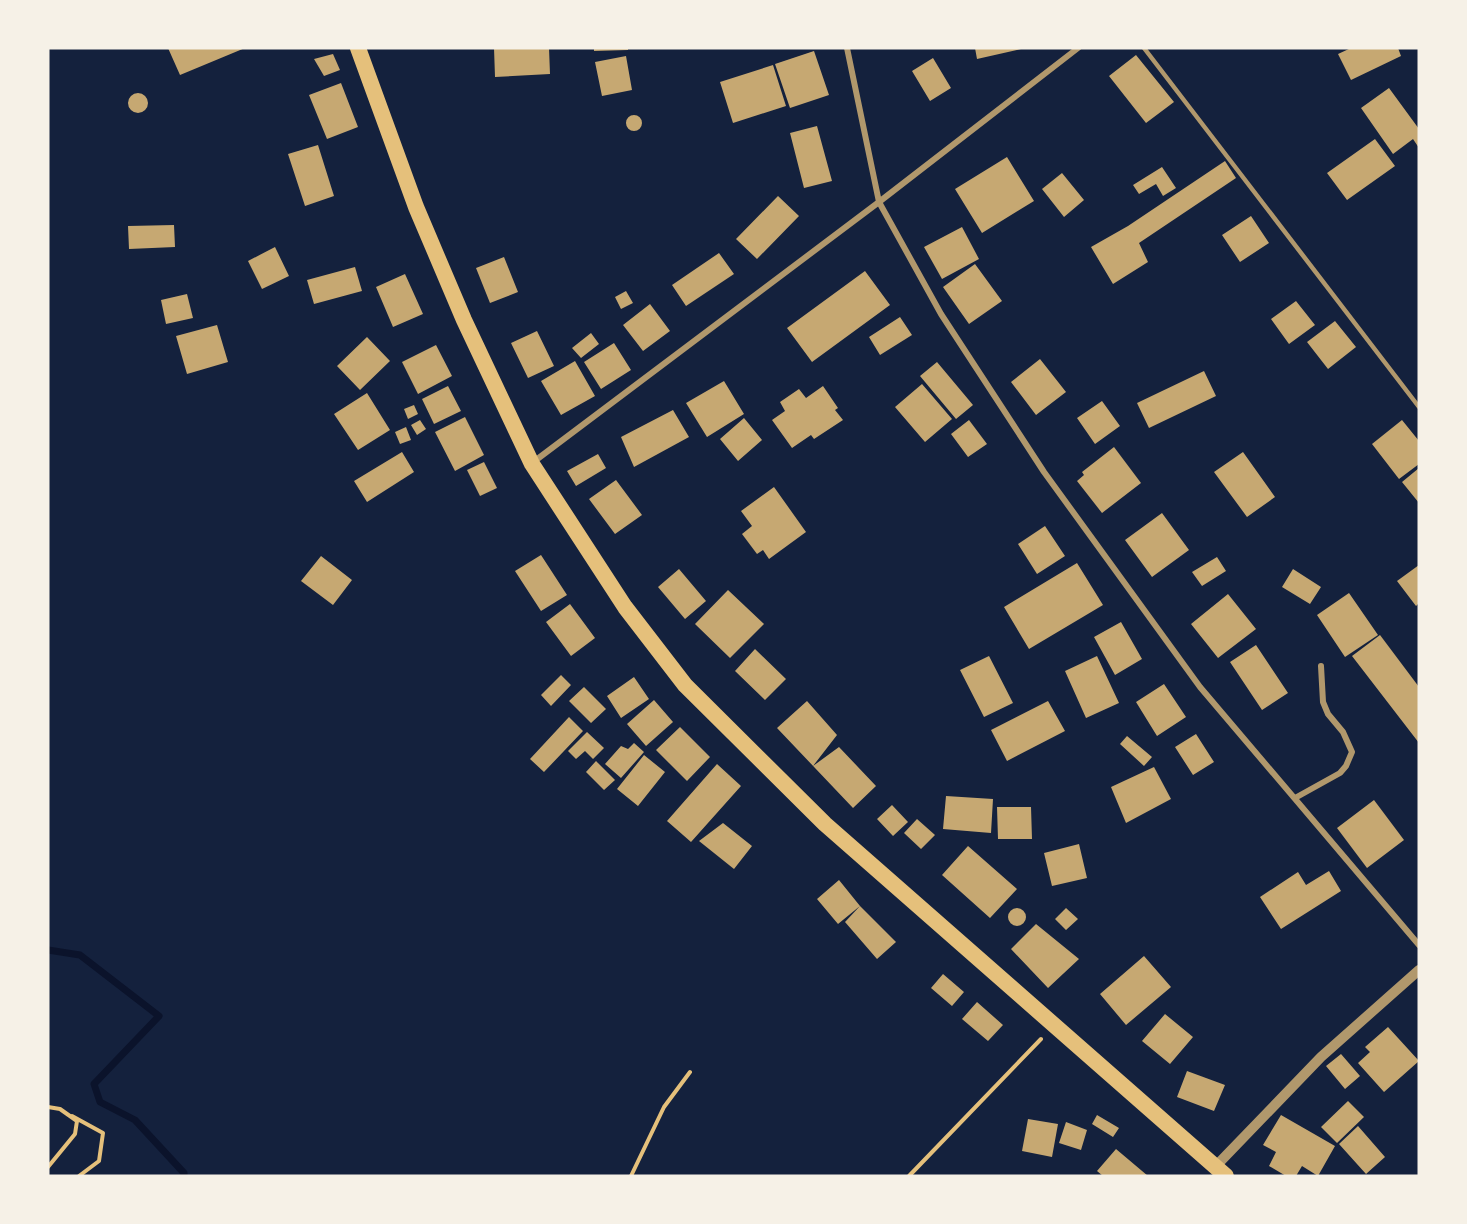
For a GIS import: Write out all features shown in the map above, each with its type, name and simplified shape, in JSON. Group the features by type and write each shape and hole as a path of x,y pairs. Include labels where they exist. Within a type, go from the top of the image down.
{"highway":[{"path":"358,48 416,207 464,320 532,464 625,607 685,685 825,824 1221,1172"}],"street":[{"path":"847,48 879,202 941,314 1044,472 1200,687 1419,945"},
{"path":"532,464 879,202 1078,48"},
{"path":"1295,798 1340,773 1352,752 1343,732 1328,714 1323,702 1321,666"},
{"path":"1221,1172 1321,1057 1419,970"}],"lane":[{"path":"1144,48 1419,407"}],"path":[{"path":"909,1176 1054,1026"},
{"path":"631,1176 663,1107 690,1072"},
{"path":"48,1107 60,1109 103,1133 99,1161 79,1176"},
{"path":"48,1167 75,1134 77,1120 72,1116"}],"building":[{"path":"168,48 245,48 180,75"},
{"path":"494,48 549,48 550,74 495,77"},
{"path":"594,48 628,48 628,50 594,51"},
{"path":"975,48 1021,48 1021,49 977,59"},
{"path":"1351,48 1398,48 1401,56 1351,80 1338,54"},
{"path":"814,51 829,95 790,108 775,64"},
{"path":"333,54 340,70 324,76 314,59"},
{"path":"1136,55 1174,102 1146,123 1109,76"},
{"path":"626,56 632,90 602,96 595,62"},
{"path":"933,58 951,88 930,101 912,71"},
{"path":"773,65 786,106 733,123 720,82"},
{"path":"341,83 358,127 327,139 309,95"},
{"path":"1389,88 1419,129 1419,148 1413,139 1393,154 1361,108"},
{"path":"138,93 145,96 148,103 145,110 138,113 131,110 128,103 131,96"},
{"path":"631,115 637,115 642,123 640,129 631,131 626,126 626,120"},
{"path":"817,126 832,181 804,188 790,133"},
{"path":"1375,139 1395,166 1347,200 1327,173"},
{"path":"318,145 334,196 305,206 288,154"},
{"path":"1007,157 1034,201 982,233 955,189"},
{"path":"1225,161 1236,178 1139,243 1148,262 1113,284 1091,247 1128,226"},
{"path":"1162,167 1176,188 1163,196 1156,184 1139,194 1133,185"},
{"path":"1062,173 1084,200 1064,217 1042,189"},
{"path":"778,196 799,216 757,259 736,239"},
{"path":"1251,216 1269,243 1240,262 1222,235"},
{"path":"174,225 175,247 129,249 128,226"},
{"path":"962,227 979,259 942,279 924,247"},
{"path":"275,247 289,276 262,289 248,261"},
{"path":"719,253 734,274 686,306 672,285"},
{"path":"504,257 518,292 490,303 476,268"},
{"path":"975,264 1002,301 969,324 943,287"},
{"path":"355,267 362,291 314,304 307,280"},
{"path":"865,271 890,305 812,362 787,328"},
{"path":"405,274 423,314 393,327 376,287"},
{"path":"626,291 633,303 621,309 615,297"},
{"path":"187,294 193,318 166,324 161,300"},
{"path":"1296,301 1315,325 1289,344 1271,319"},
{"path":"650,304 670,331 643,351 623,325"},
{"path":"900,317 912,335 880,355 869,337"},
{"path":"1335,321 1356,347 1328,369 1307,342"},
{"path":"217,325 228,362 187,374 176,336"},
{"path":"537,331 554,366 528,378 511,343"},
{"path":"591,333 599,344 581,358 572,348"},
{"path":"367,337 390,361 360,390 337,366"},
{"path":"614,343 631,370 601,389 584,362"},
{"path":"436,345 452,376 418,394 402,362"},
{"path":"1040,359 1066,392 1036,415 1011,382"},
{"path":"575,361 595,396 561,415 541,381"},
{"path":"937,362 973,405 956,419 920,376"},
{"path":"1204,371 1216,396 1149,428 1137,403"},
{"path":"724,381 744,414 707,437 686,403"},
{"path":"922,384 952,419 925,442 895,407"},
{"path":"448,386 461,411 434,424 422,399"},
{"path":"823,386 838,408 835,410 843,420 814,439 811,435 792,448 772,420 785,411 780,402 799,389 806,398"},
{"path":"367,393 390,430 358,450 334,414"},
{"path":"1102,401 1120,426 1095,444 1077,418"},
{"path":"414,405 418,414 408,419 404,409"},
{"path":"673,410 689,437 634,467 621,437"},
{"path":"465,417 484,455 455,471 435,432"},
{"path":"744,418 762,440 738,461 720,439"},
{"path":"420,420 426,429 417,435 411,425"},
{"path":"969,420 987,444 968,457 951,434"},
{"path":"1402,420 1419,441 1419,464 1399,479 1372,444"},
{"path":"406,427 411,440 400,444 395,432"},
{"path":"1114,447 1141,483 1102,513 1077,481 1084,475 1082,472"},
{"path":"402,452 414,472 367,502 354,481"},
{"path":"1243,452 1275,497 1247,517 1214,472"},
{"path":"598,454 606,468 576,486 567,471"},
{"path":"484,462 497,488 480,496 467,470"},
{"path":"1419,468 1419,503 1402,482"},
{"path":"616,480 642,515 615,534 589,499"},
{"path":"774,487 806,532 769,559 763,550 757,554 742,534 752,526 741,511"},
{"path":"1162,513 1189,550 1152,577 1125,540"},
{"path":"1045,526 1065,556 1037,574 1018,544"},
{"path":"541,555 567,595 541,611 515,571"},
{"path":"321,556 352,580 333,605 301,581"},
{"path":"1217,557 1226,571 1202,586 1192,572"},
{"path":"1077,563 1103,605 1029,649 1004,607"},
{"path":"1419,565 1419,603 1416,606 1397,581"},
{"path":"679,569 706,601 685,619 658,587"},
{"path":"1293,569 1321,587 1310,604 1282,587"},
{"path":"728,590 764,624 730,658 695,624"},
{"path":"1349,593 1378,635 1345,657 1317,615"},
{"path":"1228,594 1256,629 1218,658 1191,624"},
{"path":"570,604 595,638 571,656 546,622"},
{"path":"1121,622 1142,659 1115,675 1094,637"},
{"path":"1380,635 1419,687 1419,743 1352,656"},
{"path":"1256,645 1288,693 1262,710 1230,662"},
{"path":"755,649 786,679 765,700 735,671"},
{"path":"989,656 1013,703 984,717 960,670"},
{"path":"1097,656 1119,703 1086,718 1065,671"},
{"path":"561,675 571,685 551,706 541,695"},
{"path":"634,677 649,699 621,718 607,696"},
{"path":"1164,684 1186,717 1157,736 1136,702"},
{"path":"584,687 606,709 591,723 569,701"},
{"path":"654,700 673,722 646,746 627,724"},
{"path":"807,701 837,735 813,766 777,728"},
{"path":"1048,701 1065,731 1007,761 991,730"},
{"path":"569,717 583,731 544,772 530,759"},
{"path":"680,727 710,757 687,781 656,750"},
{"path":"587,732 604,748 593,759 585,751 576,759 568,751"},
{"path":"1196,734 1214,762 1193,775 1175,747"},
{"path":"1127,736 1152,757 1144,766 1120,744"},
{"path":"634,743 644,752 621,778 605,764 621,746 628,749"},
{"path":"839,747 876,786 853,808 813,766"},
{"path":"644,755 665,772 638,806 617,789"},
{"path":"596,761 615,780 604,790 586,772"},
{"path":"717,764 741,786 691,842 667,821"},
{"path":"1154,767 1171,799 1126,823 1111,787"},
{"path":"946,796 993,799 991,833 943,829"},
{"path":"1374,800 1404,840 1367,868 1337,828"},
{"path":"892,805 908,822 893,836 877,819"},
{"path":"997,807 1031,807 1032,839 998,839"},
{"path":"917,819 935,835 921,849 904,833"},
{"path":"723,823 752,846 734,869 699,841"},
{"path":"1079,844 1087,878 1052,886 1044,853"},
{"path":"968,846 1017,889 990,918 942,875"},
{"path":"1329,871 1341,891 1281,929 1260,897 1298,872 1306,885"},
{"path":"839,880 860,906 838,924 817,899"},
{"path":"860,906 896,942 877,959 845,922"},
{"path":"1013,908 1021,908 1026,913 1024,924 1013,926 1008,921 1008,913"},
{"path":"1066,908 1078,919 1066,930 1055,919"},
{"path":"1036,924 1079,959 1048,988 1011,949"},
{"path":"1144,956 1171,987 1126,1025 1100,994"},
{"path":"943,974 964,992 952,1006 931,988"},
{"path":"977,1002 1003,1025 988,1041 962,1019"},
{"path":"1165,1014 1193,1037 1170,1064 1142,1041"},
{"path":"1388,1027 1419,1061 1384,1092 1358,1063 1370,1052 1365,1047"},
{"path":"1341,1054 1360,1076 1345,1089 1326,1066"},
{"path":"1187,1071 1225,1085 1214,1111 1177,1097"},
{"path":"1348,1101 1364,1117 1337,1143 1321,1127"},
{"path":"1097,1115 1119,1128 1113,1137 1092,1124"},
{"path":"1281,1115 1335,1146 1318,1176 1302,1166 1296,1176 1286,1176 1269,1166 1276,1152 1263,1145"},
{"path":"1028,1119 1058,1124 1052,1157 1022,1151"},
{"path":"1066,1122 1087,1130 1081,1150 1059,1143"},
{"path":"1358,1126 1385,1157 1366,1174 1339,1144"},
{"path":"1116,1149 1148,1176 1103,1176 1097,1171"}],"waterway":[{"path":"48,950 80,955 159,1016 94,1084 100,1102 135,1120 184,1173 184,1176"}]}
